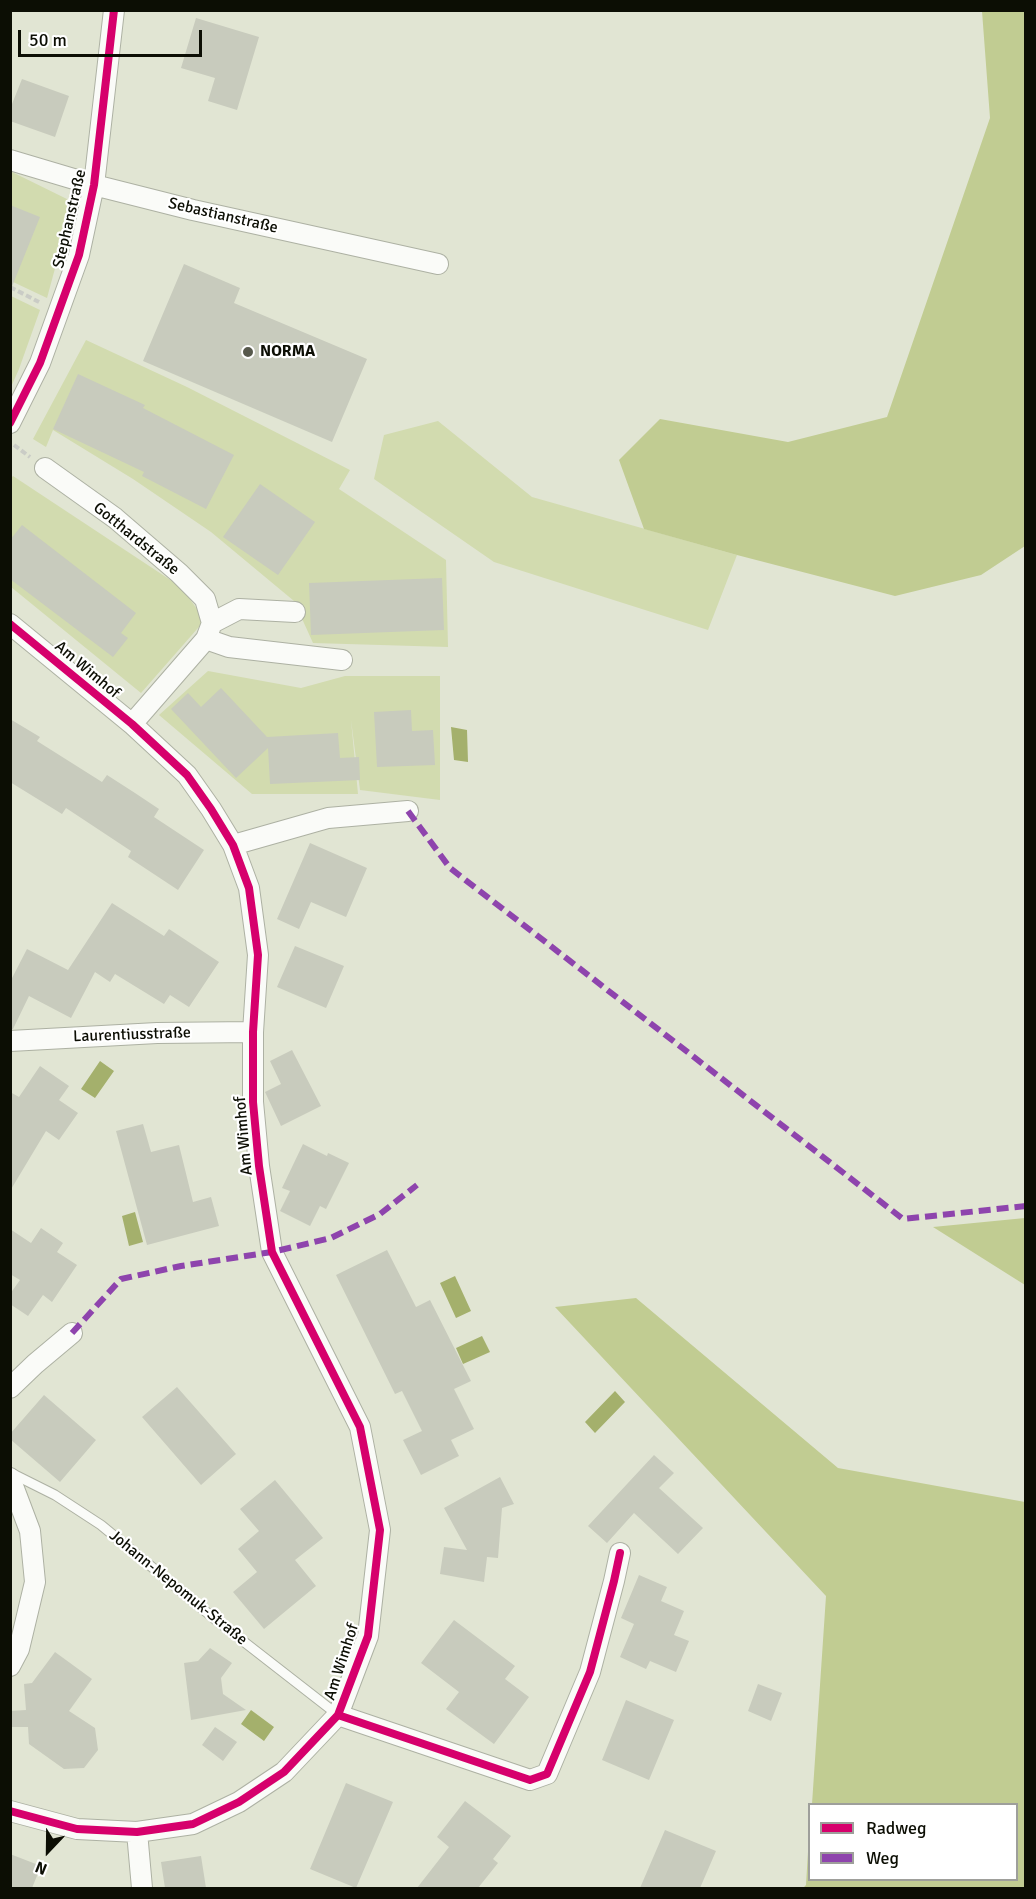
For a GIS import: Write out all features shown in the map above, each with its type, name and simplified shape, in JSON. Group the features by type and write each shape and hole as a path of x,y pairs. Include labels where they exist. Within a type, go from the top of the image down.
{"street":[{"name":"Stephanstraße","path":"10,423 40,363 79,255 94,185 114,10"},
{"name":"Sebastianstraße","path":"10,160 94,185 193,210 438,264"},
{"name":"Gotthardstraße","path":"45,468 115,519 179,573 205,599 209,631"},
{"path":"132,724 209,631 239,609 295,612"},
{"name":"Am Wimhof","path":"10,624 132,724 187,775 233,844 249,888 258,955 253,1032 253,1102 259,1166 272,1252 360,1427 380,1530 368,1636 338,1715 284,1772 239,1802 193,1824 137,1832 77,1829 10,1811"},
{"path":"209,631 229,647 342,660"},
{"path":"233,844 328,818 408,811"},
{"name":"Laurentiusstraße","path":"10,1041 157,1033 253,1032"},
{"path":"10,1388 72,1333"},
{"path":"10,1478 30,1531 35,1582 19,1649 10,1666"},
{"name":"Am Wimhof","path":"338,1715 530,1780 547,1774 590,1672 620,1552"},
{"path":"137,1832 142,1888"}],"lane":[{"name":"Johann-Nepomuk-Straße","path":"10,1472 55,1495 101,1526 338,1715"}],"path":[{"path":"10,287 58,312"}],"shaded area":[{"path":"982,11 1025,11 1025,546 981,575 895,596 644,529 619,460 660,419 788,442 887,417 990,118"},
{"path":"10,171 73,202 47,298 11,281"},
{"path":"11,296 40,310 11,387"},
{"path":"86,340 187,387 350,470 339,489 446,560 448,647 313,643 294,601 211,532 133,479 53,430 46,447 33,439"},
{"path":"438,421 532,497 737,555 708,630 494,562 374,479 384,435"},
{"path":"13,476 181,587 205,620 141,693 11,587 10,479"},
{"path":"208,671 301,688 345,676 440,676 440,800 360,790 351,720 358,794 252,794 159,715"},
{"path":"451,727 467,730 468,762 454,760"},
{"path":"100,1061 114,1071 95,1098 81,1089"},
{"path":"135,1212 143,1242 129,1246 122,1216"},
{"path":"1025,1218 1025,1285 933,1227"},
{"path":"455,1276 471,1311 456,1318 440,1283"},
{"path":"636,1298 838,1468 1025,1502 1025,1888 803,1888 806,1885 808,1852 808,1881 1018,1881 1018,1803 812,1803 826,1596 555,1307"},
{"path":"482,1336 490,1352 463,1364 456,1348"},
{"path":"615,1391 625,1402 595,1433 585,1422"},
{"path":"251,1710 274,1727 264,1741 241,1724"}],"building":[{"path":"196,18 259,37 237,110 208,101 215,78 181,68"},
{"path":"22,79 69,96 55,137 10,121 10,109"},
{"path":"10,205 40,217 11,289 10,288"},
{"name":"NORMA","path":"184,264 240,288 234,303 367,359 332,442 143,361"},
{"path":"78,374 145,405 143,408 234,455 206,509 142,476 144,472 53,429"},
{"path":"260,484 315,522 278,575 223,537"},
{"path":"22,525 136,613 121,633 128,638 113,657 10,579 10,540"},
{"path":"442,578 444,630 311,635 309,583"},
{"path":"221,688 267,737 338,733 340,758 359,757 360,780 270,784 268,748 236,778 171,709 188,693 201,707"},
{"path":"411,710 412,731 433,730 435,765 377,767 374,712"},
{"path":"10,719 40,737 37,741 102,782 107,775 159,809 154,817 204,850 178,890 128,857 131,851 66,808 62,814 10,782"},
{"path":"310,843 367,868 346,917 311,902 299,929 277,919"},
{"path":"112,903 164,936 169,929 219,962 189,1007 170,995 164,1004 115,974 110,982 95,972 71,1018 29,996 13,1029 10,1029 10,982 27,949 68,970"},
{"path":"295,946 344,966 326,1008 277,987"},
{"path":"292,1050 321,1106 281,1126 265,1092 281,1084 270,1061"},
{"path":"40,1066 69,1086 59,1100 78,1113 59,1140 46,1131 10,1191 10,1092 19,1097"},
{"path":"143,1124 151,1152 179,1145 193,1202 211,1197 219,1226 147,1245 116,1131"},
{"path":"303,1144 327,1156 328,1153 349,1163 326,1209 320,1206 310,1226 280,1211 290,1191 282,1188"},
{"path":"41,1228 63,1243 57,1252 77,1265 52,1302 43,1295 28,1316 10,1304 10,1294 20,1280 10,1274 10,1229 31,1243"},
{"path":"387,1250 416,1307 430,1300 471,1381 454,1389 474,1429 451,1440 459,1456 421,1475 403,1440 422,1431 402,1391 395,1394 336,1275"},
{"path":"177,1387 236,1454 201,1485 142,1417"},
{"path":"44,1395 96,1440 60,1482 10,1439 10,1434"},
{"path":"654,1455 674,1473 659,1488 703,1528 678,1554 634,1513 607,1543 588,1526"},
{"path":"500,1477 514,1504 502,1508 498,1558 487,1557 484,1582 440,1574 444,1547 467,1550 444,1508"},
{"path":"275,1480 323,1538 295,1560 316,1586 264,1629 233,1592 257,1572 238,1549 259,1531 240,1509"},
{"path":"639,1575 667,1587 661,1601 684,1611 674,1635 689,1641 676,1672 650,1661 646,1669 620,1657 634,1624 621,1618"},
{"path":"454,1620 515,1666 505,1679 529,1697 494,1744 446,1709 459,1692 421,1663"},
{"path":"210,1648 232,1663 221,1678 223,1694 246,1710 191,1720 184,1663 198,1661"},
{"path":"55,1652 92,1679 69,1711 95,1728 98,1750 84,1768 64,1769 29,1744 28,1727 10,1727 10,1711 26,1710 24,1684 32,1683"},
{"path":"758,1684 782,1693 771,1721 748,1711"},
{"path":"626,1700 674,1720 649,1780 602,1760"},
{"path":"215,1727 237,1742 223,1761 202,1745"},
{"path":"346,1783 393,1802 356,1888 310,1869"},
{"path":"465,1801 511,1836 493,1859 498,1863 478,1888 417,1888 449,1847 437,1837"},
{"path":"665,1830 716,1851 700,1888 640,1888"},
{"path":"10,1854 41,1866 32,1888 10,1888"},
{"path":"201,1856 206,1888 165,1888 161,1862"}],"marked path":[{"path":"408,811 450,868 903,1219 1026,1206"},
{"path":"72,1333 121,1279 181,1266 272,1252 331,1238 380,1214 417,1185"}],"cycle path":[{"path":"10,423 40,363 79,255 94,185 114,10"},
{"path":"10,624 132,724 187,775 233,845 249,888 258,955 253,1032 253,1102 259,1166 272,1252 360,1427 380,1530 368,1636 338,1715 284,1772 239,1802 193,1824 137,1832 77,1829 10,1811"},
{"path":"338,1715 530,1780 547,1774 590,1672 620,1553"}],"place":[{"name":"NORMA","path":"248,352"}]}
